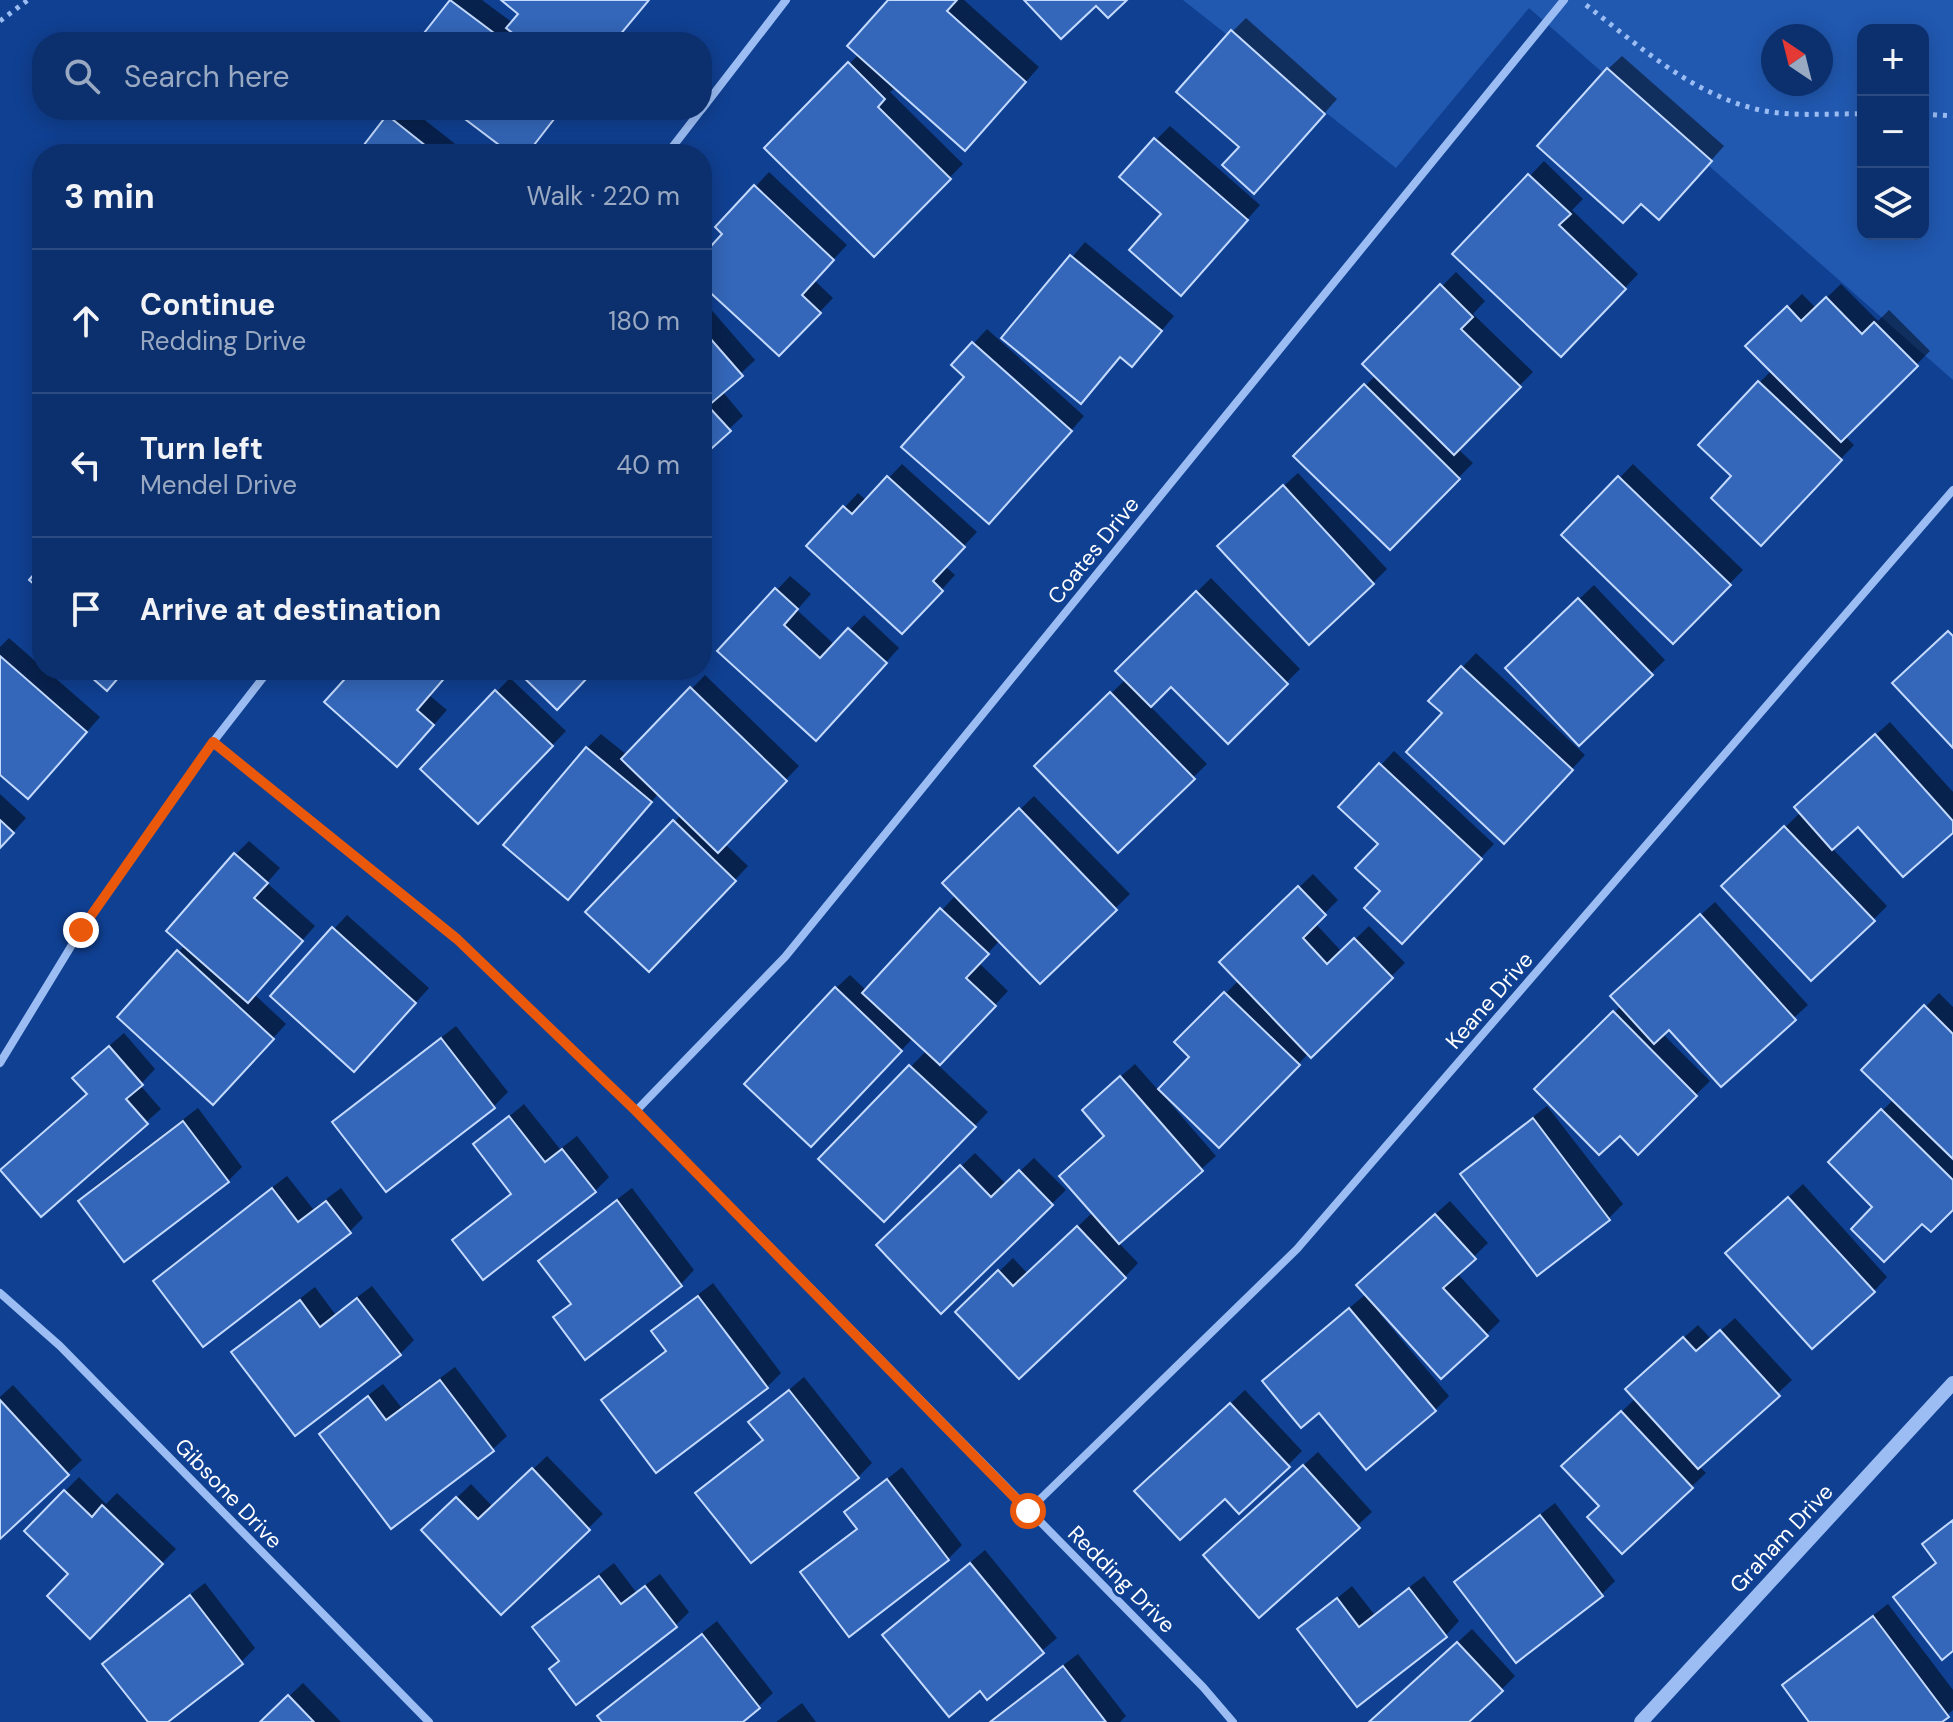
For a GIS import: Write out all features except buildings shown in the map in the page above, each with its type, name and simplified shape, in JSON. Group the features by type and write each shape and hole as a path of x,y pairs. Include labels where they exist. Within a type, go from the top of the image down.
{"street":[{"path":"712,96 786,0"},
{"name":"Coates Drive","path":"636,1111 785,957 1564,0"},
{"path":"675,144 693,120"},
{"name":"Keane Drive","path":"1028,1511 1297,1249 1953,490"},
{"path":"0,1063 81,930 213,742 261,680"},
{"name":"Redding Drive","path":"213,742 457,939 636,1111 1203,1687 1233,1722"},
{"name":"Gibsone Drive","path":"0,1293 60,1346 429,1722"},
{"name":"Graham Drive","path":"1641,1722 1953,1383"}],"path":[{"path":"0,21 28,0"},
{"path":"1579,0 1684,80 1726,99 1755,109 1786,113 1857,114"},
{"path":"1929,114 1953,116"}],"shaded area":[{"path":"1183,0 1953,0 1953,380 1529,8 1396,168"}],"route":[{"path":"81,930 213,742 457,939 636,1111 1028,1511"}]}
